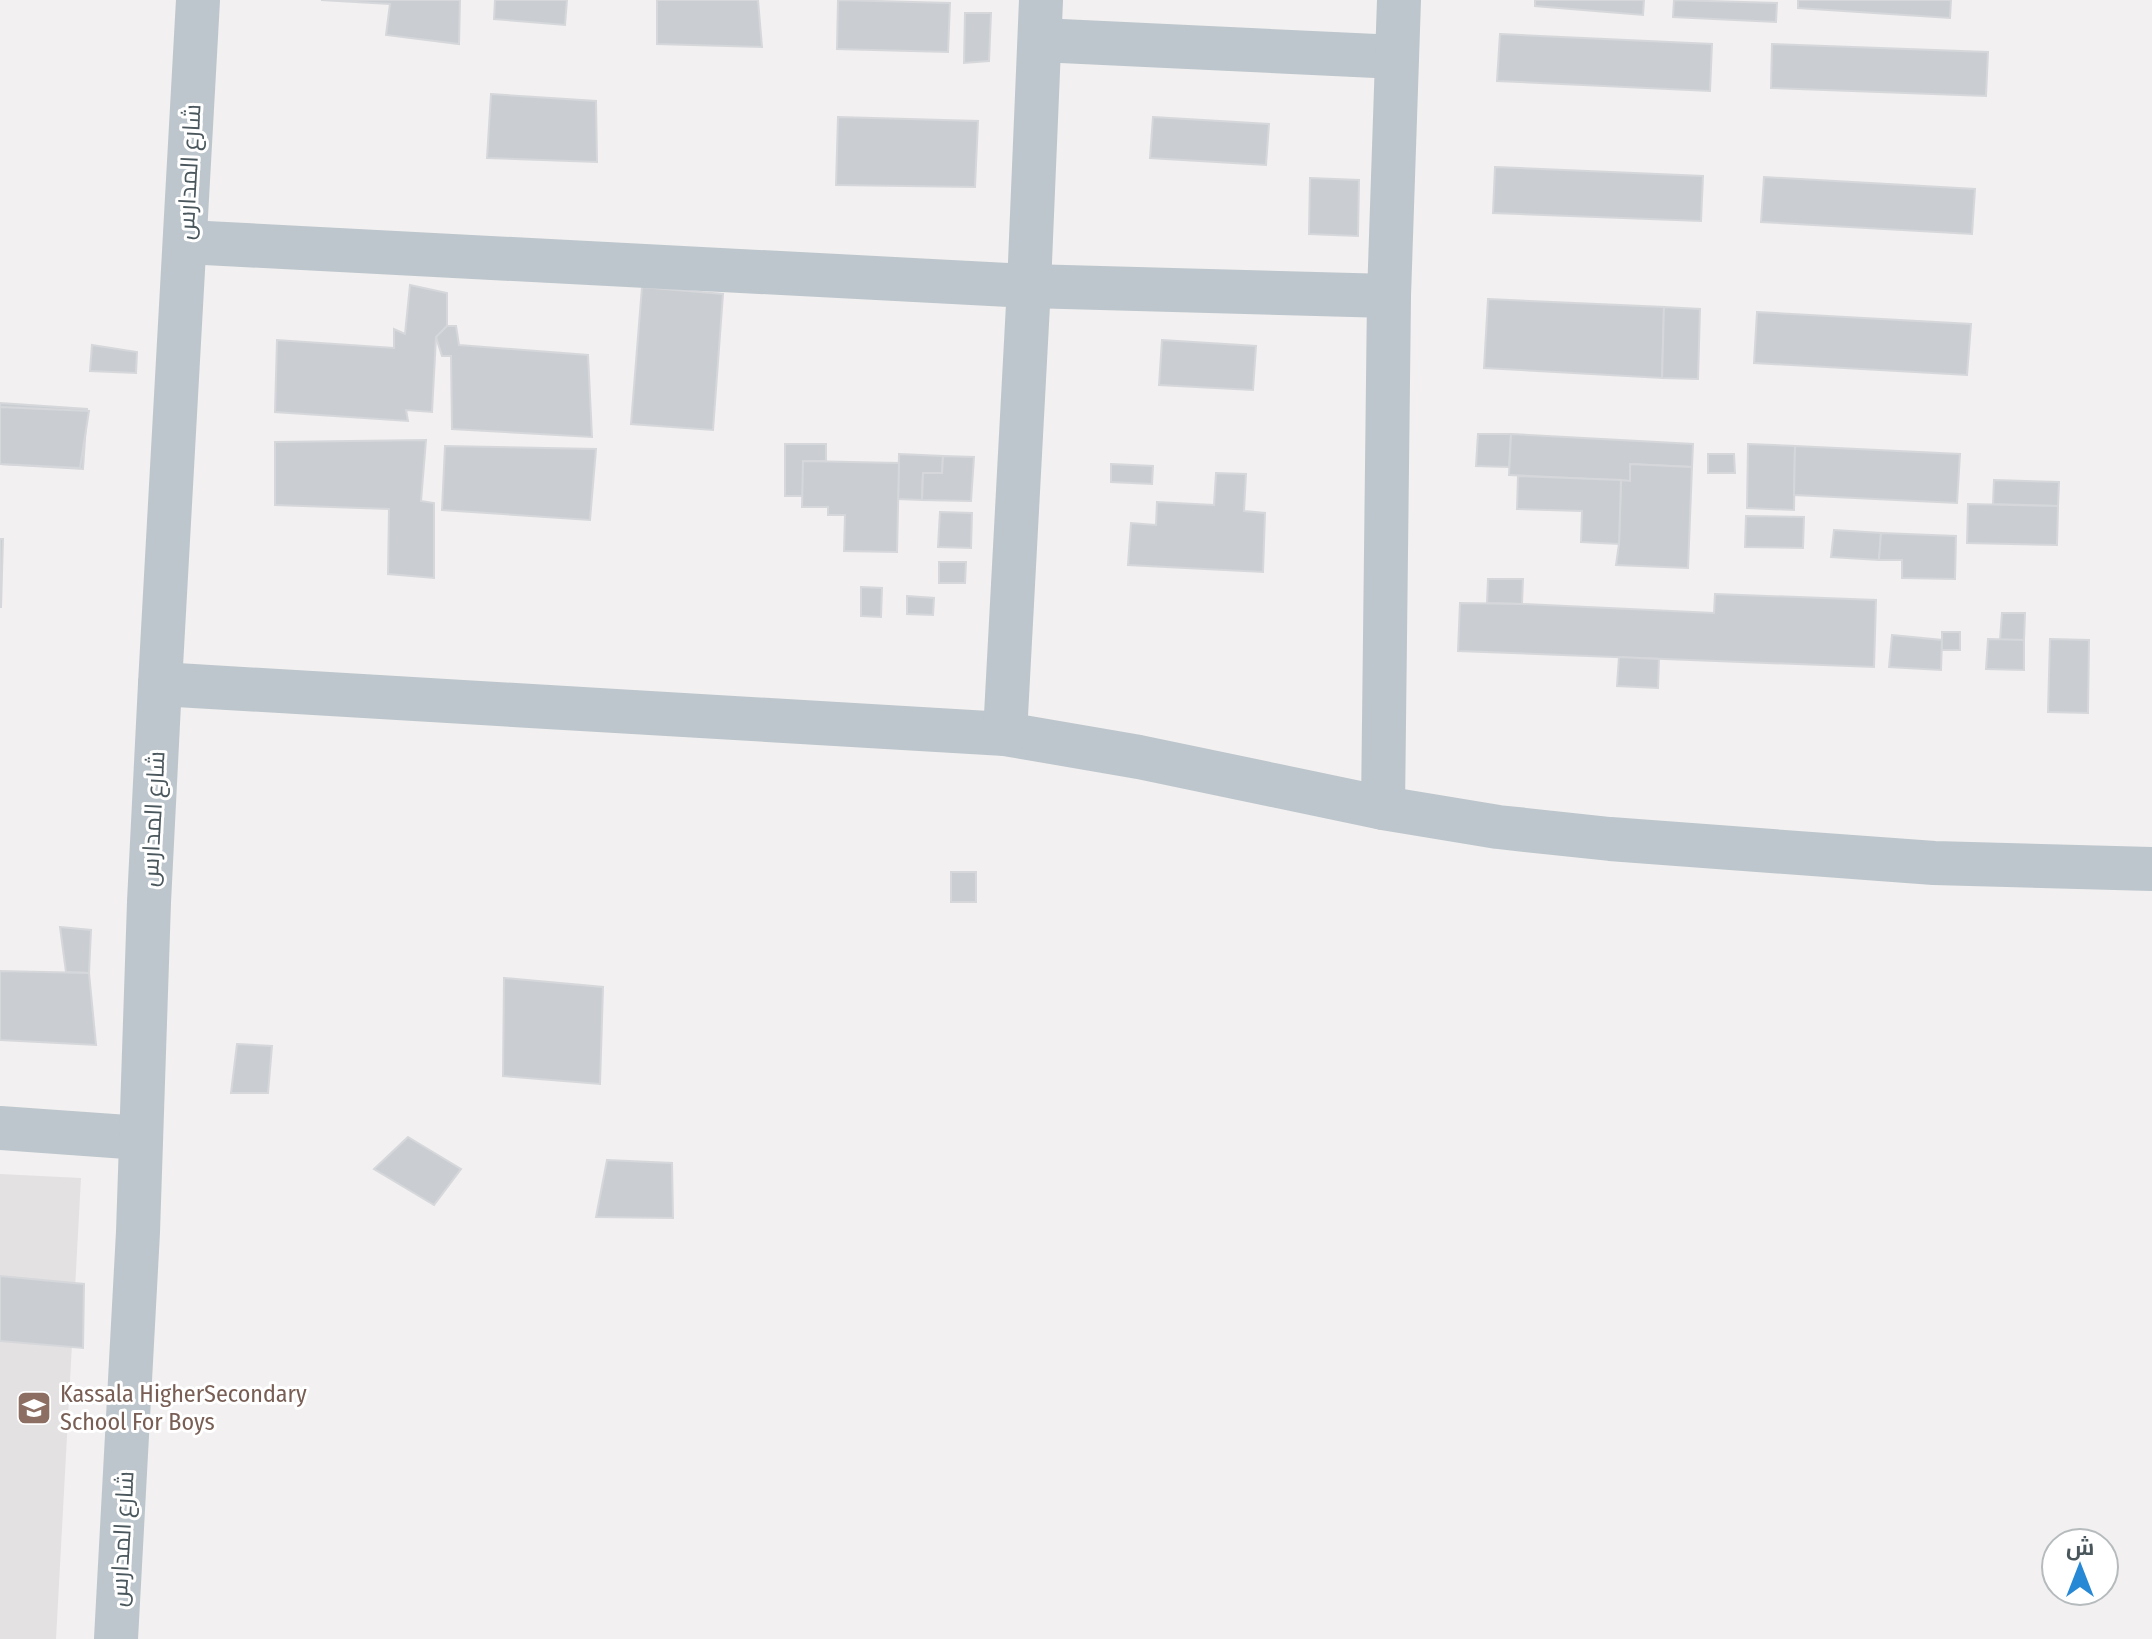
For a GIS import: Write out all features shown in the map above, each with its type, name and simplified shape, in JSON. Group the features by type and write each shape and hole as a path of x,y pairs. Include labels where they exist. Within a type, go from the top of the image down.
{"street":[{"name":"شارع المدارس","path":"116,1639 160,684 198,0"},
{"path":"1383,808 1389,296 1399,0"},
{"path":"1005,734 1040,20 1397,57"},
{"path":"186,242 1029,286 1389,296"},
{"path":"160,684 1005,734 1139,757 1383,808 1498,827 1610,839 1934,863 2152,869"},
{"path":"0,1128 141,1138"}],"shaded area":[{"name":"Kassala HigherSecondary School For Boys","path":"0,1174 81,1178 56,1639 0,1639"}],"building":[{"path":"321,0 460,0 459,44 386,35 390,4"},
{"path":"495,0 567,0 565,25 494,19"},
{"path":"657,0 758,0 762,47 657,44"},
{"path":"838,0 950,3 948,52 837,49"},
{"path":"1535,0 1644,0 1643,15 1535,6"},
{"path":"1674,0 1777,3 1776,22 1673,17"},
{"path":"1798,0 1951,0 1950,18 1798,8"},
{"path":"965,13 991,13 989,61 964,63"},
{"path":"1500,34 1712,44 1710,91 1497,81"},
{"path":"1772,44 1988,52 1986,96 1771,88"},
{"path":"491,94 596,101 597,162 487,158"},
{"path":"838,117 978,121 975,187 836,185"},
{"path":"1153,117 1269,124 1266,165 1150,158"},
{"path":"1495,167 1703,176 1701,221 1493,213"},
{"path":"1764,177 1975,189 1972,234 1761,222"},
{"path":"1310,178 1359,180 1358,236 1309,234"},
{"path":"410,285 447,293 447,326 436,337 432,412 406,410 408,421 275,412 277,340 394,348 394,329 405,334"},
{"path":"642,287 723,294 713,430 631,424"},
{"path":"1488,299 1664,307 1662,378 1484,368"},
{"path":"1664,307 1700,309 1698,379 1662,378"},
{"path":"1757,312 1971,324 1967,375 1754,363"},
{"path":"447,326 456,326 459,345 588,355 592,437 452,429 451,356 442,356 436,337"},
{"path":"1162,340 1256,346 1253,390 1159,385"},
{"path":"92,345 137,352 136,373 90,371"},
{"path":"0,403 87,409 83,469 0,464"},
{"path":"0,407 89,411 80,468 0,464"},
{"path":"1478,434 1511,434 1509,467 1476,466"},
{"path":"1511,434 1693,444 1692,467 1630,464 1630,481 1509,475"},
{"path":"426,440 421,501 434,503 434,578 388,574 389,509 275,505 275,442"},
{"path":"785,444 826,444 826,461 803,461 803,496 785,496"},
{"path":"1748,444 1795,446 1794,510 1747,508"},
{"path":"445,446 596,449 590,520 442,510"},
{"path":"1795,446 1960,454 1957,503 1794,495"},
{"path":"899,454 943,456 942,473 923,473 922,500 898,499"},
{"path":"1708,454 1734,454 1735,473 1708,473"},
{"path":"943,456 974,457 971,501 922,500 923,473 942,473"},
{"path":"803,461 899,463 897,552 844,551 845,515 828,515 828,507 802,507"},
{"path":"1111,464 1153,466 1152,484 1111,482"},
{"path":"1630,464 1692,467 1688,568 1616,565 1621,480 1630,481"},
{"path":"1216,473 1246,474 1244,511 1265,513 1263,572 1128,565 1131,523 1156,525 1157,502 1214,505"},
{"path":"1518,476 1621,480 1619,544 1581,542 1582,511 1517,509"},
{"path":"1994,480 2059,482 2058,506 1993,504"},
{"path":"1968,504 2058,506 2057,545 1967,543"},
{"path":"940,512 972,513 971,548 938,547"},
{"path":"1746,516 1804,517 1803,548 1745,547"},
{"path":"1834,530 1881,533 1879,560 1831,557"},
{"path":"1881,533 1956,536 1955,579 1902,578 1902,560 1879,560"},
{"path":"0,539 3,539 1,607 0,607"},
{"path":"939,562 966,562 965,583 939,583"},
{"path":"1488,579 1523,579 1522,604 1487,603"},
{"path":"861,587 882,588 881,617 861,616"},
{"path":"1715,594 1876,600 1874,667 1458,651 1460,603 1714,613"},
{"path":"907,596 934,598 933,615 907,614"},
{"path":"2002,613 2025,613 2024,640 2000,640"},
{"path":"1942,632 1960,632 1960,650 1942,650"},
{"path":"1892,635 1942,640 1941,670 1889,667"},
{"path":"1988,639 2024,640 2024,670 1986,669"},
{"path":"2050,639 2089,640 2088,713 2048,712"},
{"path":"1619,657 1659,659 1658,688 1617,686"},
{"path":"951,872 976,872 976,902 951,902"},
{"path":"60,927 91,930 89,973 66,972"},
{"path":"0,971 89,973 96,1045 0,1040"},
{"path":"504,978 603,987 600,1084 503,1076"},
{"path":"237,1044 272,1046 268,1093 231,1093"},
{"path":"408,1137 461,1169 434,1205 374,1169"},
{"path":"607,1160 672,1163 673,1218 596,1217"},
{"path":"0,1276 84,1284 83,1348 0,1341"}],"place":[{"name":"Kassala HigherSecondary School For Boys","path":"34,1408"}]}
